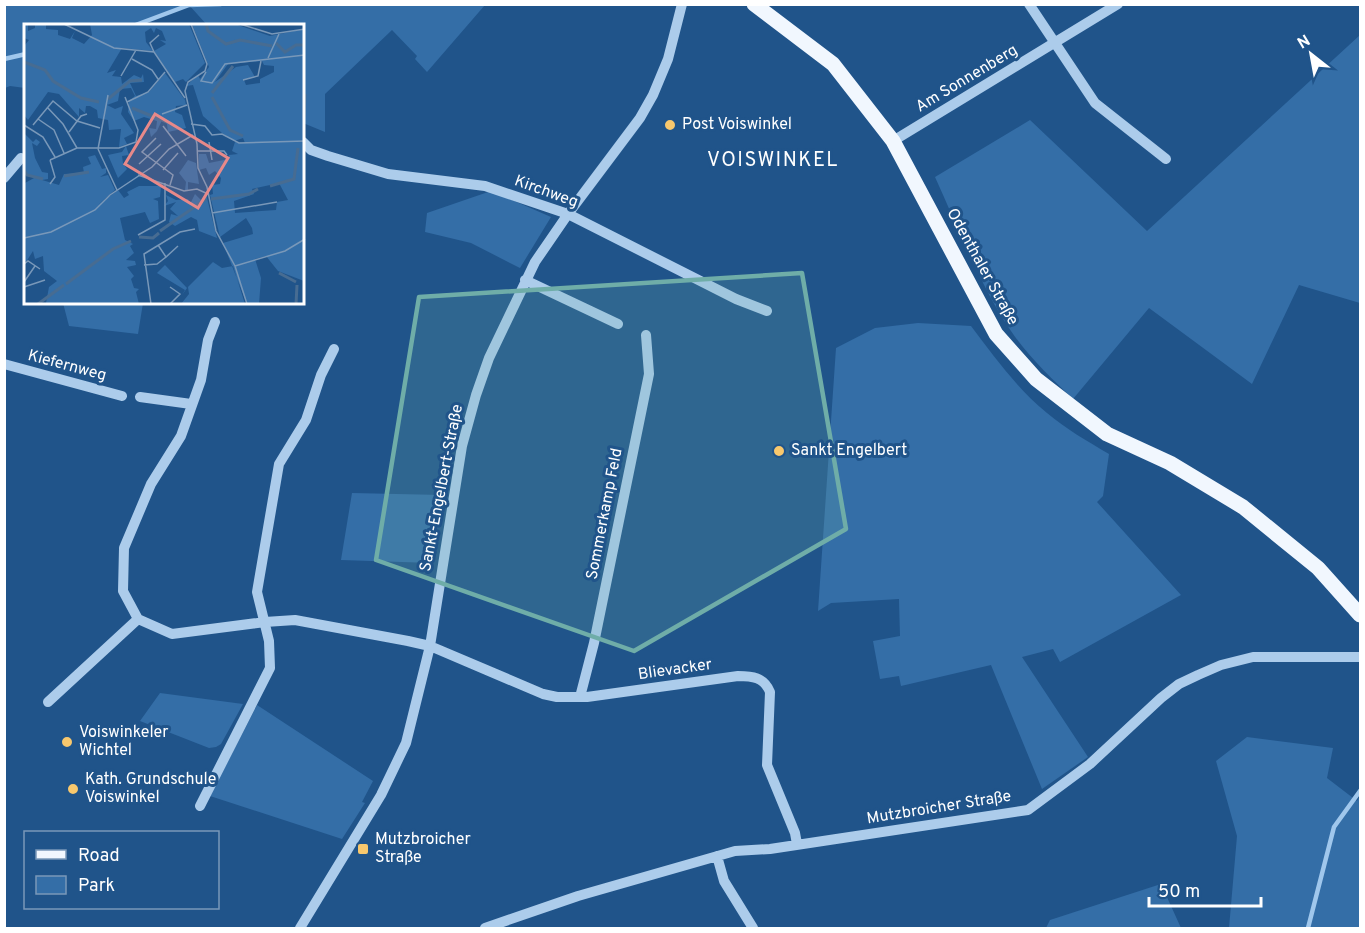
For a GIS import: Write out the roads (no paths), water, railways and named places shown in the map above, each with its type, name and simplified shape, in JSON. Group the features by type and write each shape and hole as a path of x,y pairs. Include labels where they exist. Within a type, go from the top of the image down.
{"main road":[{"name":"Odenthaler Straße","path":"754,4 833,64 893,141 996,334 1036,379 1107,434 1170,463 1243,507 1318,568 1360,615"}],"street":[{"name":"Sankt-Engelbert-Straße","path":"300,928 381,795 406,743 430,646 452,503 465,436 476,394 489,358 535,262 640,118 657,87 668,59 682,4"},
{"path":"1029,4 1095,103 1166,159"},
{"name":"Am Sonnenberg","path":"893,141 1119,4"},
{"name":"Kirchweg","path":"304,143 311,150 388,174 485,186 568,214 736,299 767,311"},
{"path":"4,178 21,158"},
{"path":"525,280 618,324"},
{"path":"48,702 138,619 123,591 124,548 151,484 181,436 201,380 208,340 215,322"},
{"name":"Sommerkamp Feld","path":"580,697 594,643 648,374 646,335"},
{"path":"200,806 270,668 269,640 257,592 279,464 306,420 321,375 334,349"},
{"name":"Kiefernweg","path":"4,364 122,396"},
{"path":"140,397 191,404"},
{"name":"Blievacker","path":"138,619 172,634 296,620 430,646 543,694 580,697 738,676 753,676 761,679 769,687 771,697 767,765 795,833 797,844"},
{"name":"Mutzbroicher Straße","path":"484,928 578,896 735,851 770,849 1028,810 1090,764 1161,698 1179,684 1198,675 1221,665 1253,657 1360,657"},
{"path":"717,856 724,881 753,928"}],"waterway":[{"path":"138,24 189,5 221,4"},
{"path":"4,59 24,54"},
{"path":"1308,928 1334,827 1360,791"}],"place":[{"name":"Post Voiswinkel","path":"670,125"},
{"name":"Sankt Engelbert","path":"779,451"},
{"name":"Voiswinkeler Wichtel","path":"67,742"},
{"name":"Kath. Grundschule Voiswinkel","path":"73,789"},
{"name":"Mutzbroicher Straße","path":"363,849"}],"district":[{"name":"VOISWINKEL","path":"773,161"}]}
